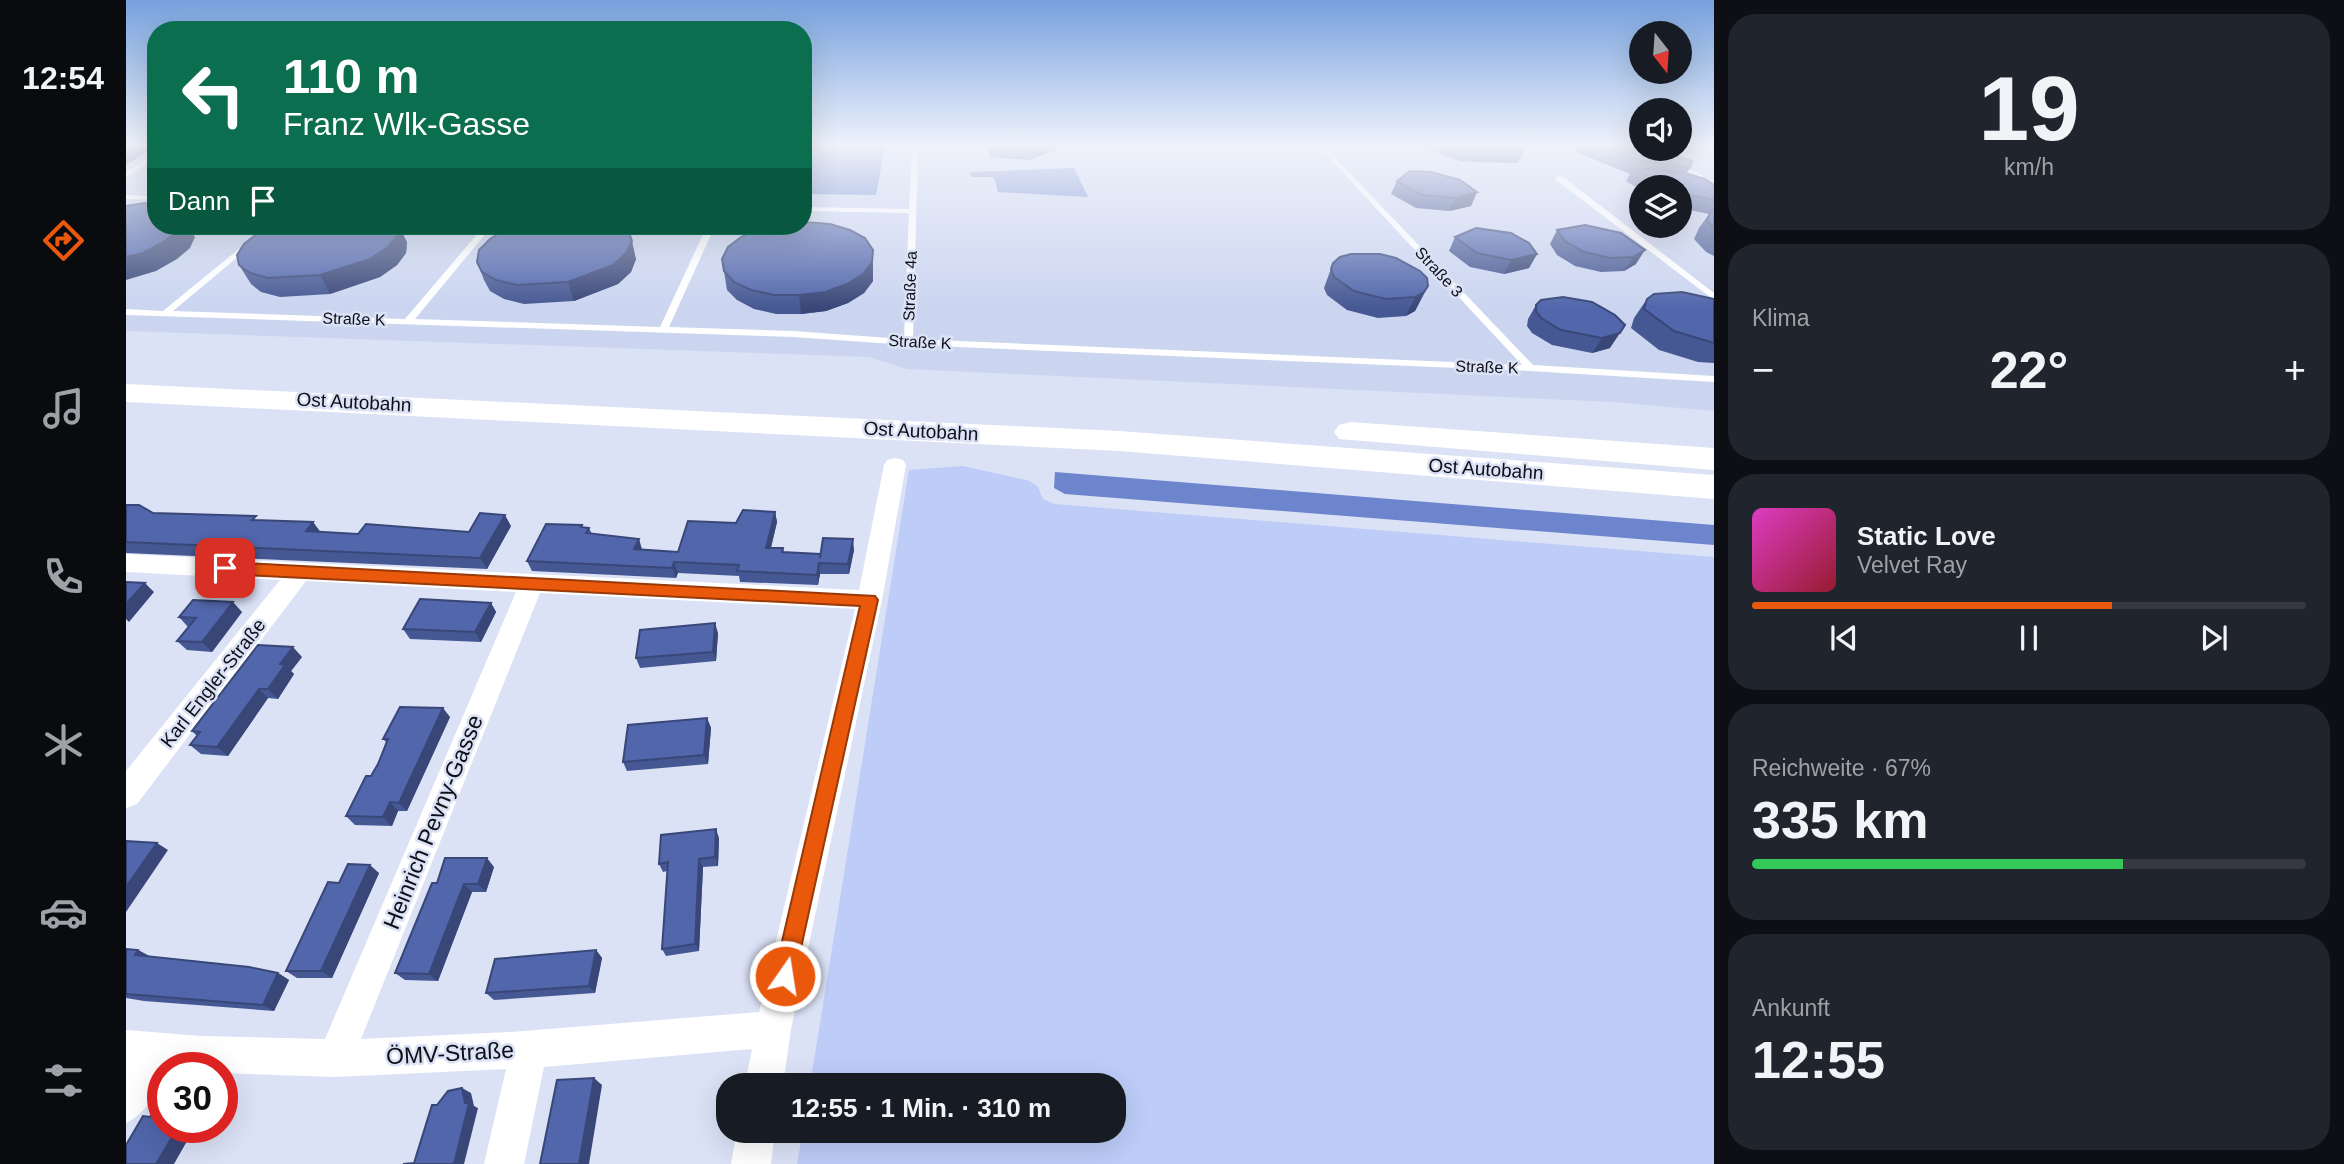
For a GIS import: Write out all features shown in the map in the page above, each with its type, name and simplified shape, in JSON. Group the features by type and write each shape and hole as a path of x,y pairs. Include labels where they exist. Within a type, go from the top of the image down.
{"highway":[{"name":"Ost Autobahn","path":"126,369 283,374 1119,415 1714,459"},
{"name":"Ost Autobahn","path":"126,393 1119,441 1714,487"}],"street":[{"path":"766,1073 870,600 895,465"},
{"path":"126,563 870,600"},
{"name":"Karl Engler-Straße","path":"126,794 300,571"},
{"name":"Heinrich Pevny-Gasse","path":"335,1059 531,585"},
{"name":"ÖMV-Straße","path":"142,1050 335,1059 529,1049 774,1030"},
{"path":"504,1164 529,1049"},
{"path":"126,1104 142,1050"},
{"path":"751,1164 754,1143"}],"lane":[{"name":"Straße 4a","path":"908,342 912,200"},
{"name":"Straße 3","path":"1373,200 1530,368"},
{"path":"1588,200 1714,297"},
{"path":"812,209 912,211"},
{"path":"165,313 260,235"},
{"path":"408,321 480,235"},
{"path":"663,330 707,235"},
{"name":"Straße K","path":"126,312 793,334 908,342 1530,368 1714,379"}],"shaded area":[{"path":"126,200 147,200 147,235 812,235 812,200 1629,200 1629,238 1692,238 1692,200 1714,200 1714,411 1612,402 907,369 869,357 126,331"},
{"path":"963,466 1030,481 1038,487 1043,499 1054,504 1714,557 1714,1164 797,1164 801,1143 1126,1143 1126,1073 812,1073 909,470"}],"water":[{"path":"1055,472 1714,525 1714,545 1065,494 1054,488"}],"building":[{"path":"147,203 147,235 172,235 143,253 126,257 126,206"},
{"path":"1711,210 1714,210 1714,228 1707,221"},
{"path":"812,223 830,224 865,238 873,250 872,262 863,274 847,284 825,292 774,295 751,290 734,282 724,271 722,259 728,247 741,237 812,235"},
{"path":"1585,225 1621,233 1645,250 1633,257 1610,258 1584,252 1565,241 1557,230"},
{"path":"1476,228 1511,233 1529,243 1537,254 1511,260 1477,253 1455,237"},
{"path":"255,235 398,235 388,247 370,259 320,275 268,278 250,273 239,265 237,255 244,244"},
{"path":"496,235 630,235 632,241 626,253 613,265 568,282 517,285 496,280 482,272 477,262 479,250"},
{"path":"1351,254 1380,254 1396,258 1420,271 1427,278 1428,286 1415,297 1386,299 1354,291 1334,277 1331,269 1340,257"},
{"path":"1682,292 1714,299 1714,343 1674,331 1644,309 1647,299 1654,294"},
{"path":"1563,297 1592,302 1615,315 1625,325 1620,333 1602,338 1561,330 1541,318 1536,311 1536,305 1541,300"},
{"path":"126,505 139,505 153,513 256,516 252,520 313,522 306,531 358,534 366,524 469,532 480,513 505,515 480,558 126,542"},
{"path":"743,510 775,512 766,548 783,548 782,552 820,554 820,558 823,538 853,539 848,564 819,563 817,575 737,571 739,565 674,562 672,568 527,561 546,524 582,525 581,527 589,528 586,533 639,539 634,549 678,552 688,521 736,523"},
{"path":"126,582 145,583 126,604"},
{"path":"420,599 491,603 475,632 403,629"},
{"path":"193,600 233,602 202,642 177,641 196,618 179,617"},
{"path":"715,623 713,652 636,658 640,630"},
{"path":"258,645 293,647 280,664 285,665 268,689 259,689 217,747 190,745 200,732 192,731"},
{"path":"400,707 443,708 399,803 390,802 383,817 346,816 366,776 371,776 378,764 388,739 383,739"},
{"path":"707,718 704,755 623,762 628,725"},
{"path":"716,829 715,857 699,859 695,944 662,949 668,862 659,864 661,835"},
{"path":"126,841 157,843 126,887"},
{"path":"445,858 487,858 478,884 464,884 429,974 395,973 432,883 437,883"},
{"path":"348,864 370,865 321,971 286,971 328,882 339,883"},
{"path":"126,949 138,950 135,955 249,967 278,973 263,1005 126,994"},
{"path":"596,950 589,986 486,993 495,959"},
{"path":"594,1078 579,1164 540,1164 557,1080"},
{"path":"462,1088 465,1103 469,1103 454,1164 403,1164 414,1163 432,1105 437,1105 448,1091"},
{"path":"143,1116 147,1117 147,1143 168,1143 156,1164 126,1164 126,1145"}],"route":[{"path":"225,568 870,600 785,976"}]}
